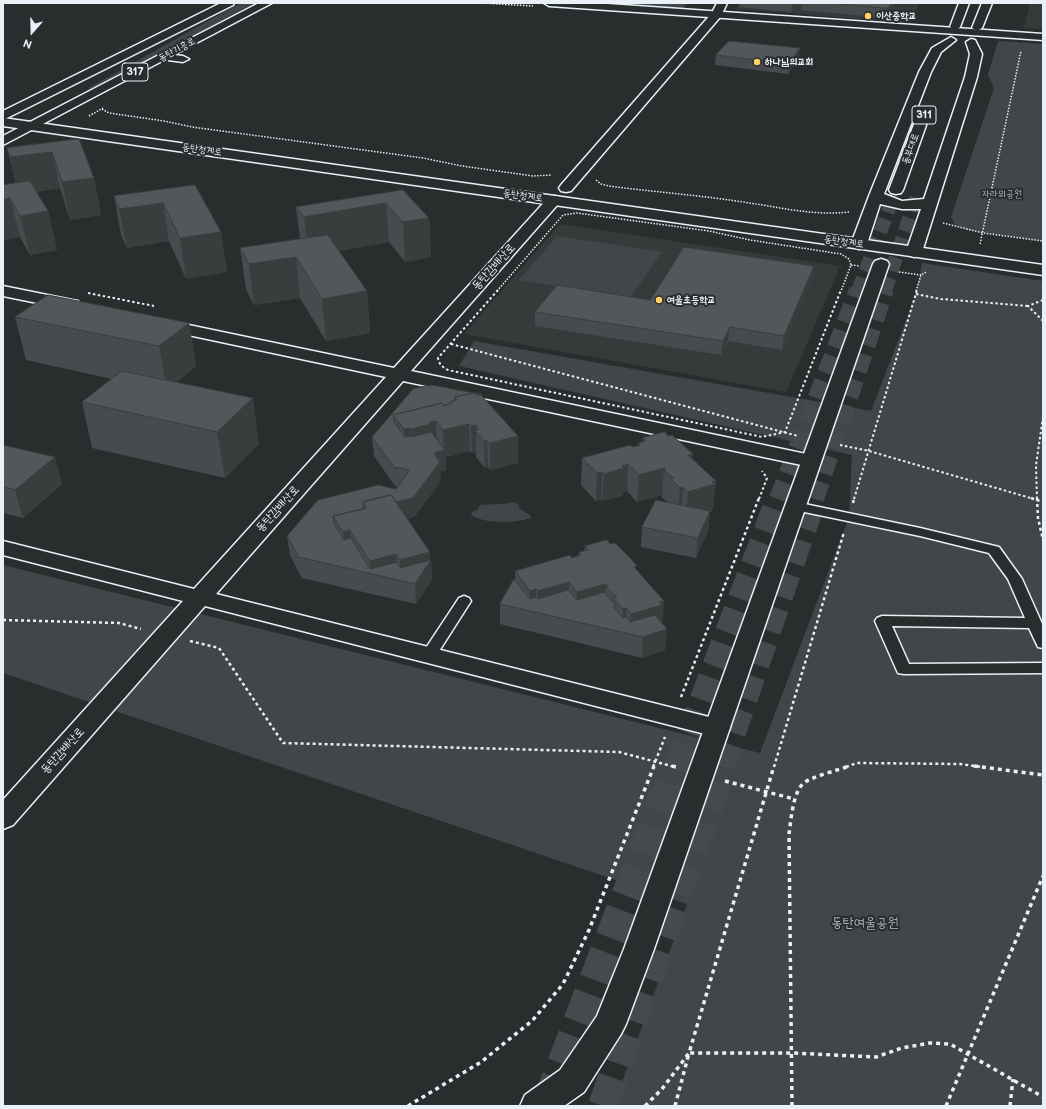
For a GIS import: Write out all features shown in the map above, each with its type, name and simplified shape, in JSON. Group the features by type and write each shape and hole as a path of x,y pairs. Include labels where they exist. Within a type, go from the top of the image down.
{"main road":[{"name":"동탄기흥로","path":"5,115 229,3"},
{"name":"동탄기흥로","path":"3,141 267,3"},
{"path":"549,3 1043,36"},
{"name":"동탄감배산로","path":"3,818 398,374 557,192 717,14 722,3"},
{"path":"940,68 964,3"},
{"path":"977,28 987,3"},
{"path":"881,264 858,234 876,196 925,72 936,50 953,33"},
{"path":"537,1106 572,1081 610,1024 639,949 881,264 916,245 971,77 976,54 971,42 953,94"},
{"path":"164,56 183,59"},
{"path":"62,86 64,91 72,93 98,91"},
{"name":"동부대로","path":"896,190 928,104"},
{"path":"5,115 49,116 394,164"},
{"name":"동탄청계로","path":"5,115 31,126 557,192 858,234 1043,270"},
{"path":"557,192 582,191"},
{"path":"876,196 888,202 897,204 922,205 931,202"},
{"name":"동탄청계로","path":"858,234 880,232"},
{"name":"동탄청계로","path":"903,236 916,245"},
{"name":"동탄청계로","path":"916,245 934,240"},
{"path":"3,291 88,309"},
{"path":"142,320 398,374 814,451"},
{"path":"3,548 717,728"}],"lane":[{"path":"795,506 920,532 994,550 1014,579 1043,643"},
{"path":"429,655 464,601"},
{"path":"1033,623 882,621 904,669 1043,668"}],"path":[{"path":"983,233 1022,47"},
{"path":"102,109 109,113 300,143 361,149 542,176 557,174"},
{"path":"594,179 601,184 609,186 678,196 708,198 820,213 838,214 852,211"},
{"path":"582,213 618,218 709,231 750,240 841,254 849,259 851,265 785,432 762,437 448,370 438,364 438,358 563,215 582,213"},
{"path":"947,223 983,233 1043,241"},
{"path":"675,1106 689,1053 921,275 932,270"},
{"path":"81,292 158,308"},
{"path":"916,294 941,299 1028,306 1043,300"},
{"path":"1028,306 1043,322"},
{"path":"451,344 785,432 814,451 869,451 1043,502"},
{"path":"1043,417 1036,465 1038,518 1043,540"},
{"path":"408,1106 481,1062 532,1021 563,984 589,930 767,478 764,472 759,469"},
{"path":"3,620 119,623 219,648 283,743 619,752 794,799"},
{"path":"792,1106 789,834 794,799 799,788 805,782 857,763 960,764 1043,774"},
{"path":"946,1106 1043,876"},
{"path":"689,1053 792,1053 876,1057 902,1048 930,1043 950,1044 1043,1097"},
{"path":"646,1106 662,1089 689,1053"},
{"path":"1010,1106 1013,1080"}],"shaded area":[{"name":"이산중학교","path":"740,3 920,3 910,23 737,9"},
{"path":"1030,3 1043,3 1043,29 1024,28"},
{"name":"여울초등학교","path":"560,224 840,266 786,392 464,334"}],"green space":[{"path":"241,3 254,3 95,89 88,88 202,24"},
{"path":"617,3 688,3 683,8"},
{"name":"자라뫼공원","path":"998,41 1043,44 1043,241 967,230 955,225 951,217 994,88 988,75"},
{"path":"557,236 662,252 630,298 519,280"},
{"name":"동탄여울공원","path":"922,263 1043,281 1043,1106 613,1106 687,904 3,673 3,565 760,753 849,517 852,455 459,366 474,341 871,411 916,294"},
{"path":"512,502 518,504 520,509 530,515 531,518 525,520 500,522 483,520 471,515 472,512 477,510 480,505 504,504"}],"building":[{"path":"829,3 892,3 888,8"},
{"path":"729,41 800,48 789,64 716,55"},
{"path":"79,139 94,178 62,182 52,152 10,157 7,148"},
{"path":"30,181 48,211 20,216 10,198 3,200 3,185"},
{"path":"195,185 221,232 180,238 163,203 119,209 114,196"},
{"path":"403,190 429,218 403,222 386,203 304,217 296,207"},
{"path":"328,235 367,291 322,299 296,257 249,264 240,248"},
{"path":"684,247 814,266 784,336 730,327 723,341 535,312 557,285 650,300"},
{"path":"48,295 189,323 159,346 15,317"},
{"path":"122,371 253,398 217,432 82,402"},
{"path":"432,385 474,393 455,397 455,400 450,402 450,404 443,406 442,403 393,415 394,422 405,437 431,432 445,450 434,453 440,462 413,498 396,502 391,495 363,502 363,509 333,516 334,524 344,540 351,538 370,569 397,562 400,568 431,560 415,584 299,557 287,536 318,500 378,485 396,489 410,470 394,467 372,437 413,389"},
{"path":"475,393 477,395 481,395 518,436 490,443 484,441 475,431 479,429 476,425 471,426 469,424 443,430 436,421 429,422 431,424 411,429 404,429 393,415 442,403 443,406 451,404 450,402 457,400 455,397"},
{"path":"665,432 668,436 672,435 693,454 688,455 716,481 712,482 715,484 688,492 683,487 680,488 671,479 674,478 664,471 666,470 664,468 639,475 628,464 622,466 624,468 604,474 602,472 597,473 582,458 630,445 632,447 640,445 638,443 646,441 643,438"},
{"path":"3,445 55,457 15,490 3,487"},
{"path":"391,495 430,552 400,560 396,554 370,561 350,530 343,532 333,516 366,508 363,502"},
{"path":"656,500 710,511 698,538 642,527"},
{"path":"607,540 610,544 615,543 637,566 634,567 664,601 659,602 662,605 631,614 626,608 623,609 613,598 617,597 606,587 608,586 606,584 577,592 569,582 538,591 536,589 530,591 515,571 570,555 572,558 581,555 579,552 588,550 585,546"},
{"path":"514,579 530,599 536,597 538,599 568,590 577,600 605,592 616,605 613,606 623,618 626,617 630,622 655,615 667,629 643,637 500,604"}],"tunnel":[{"path":"858,291 896,190"},
{"path":"885,291 918,192"},
{"path":"778,499 858,290"},
{"path":"815,499 885,290"},
{"path":"676,767 778,498"},
{"path":"722,767 815,498"},
{"path":"546,1106 676,766"},
{"path":"603,1106 722,766"}],"place":[{"name":"이산중학교","path":"868,16"},
{"name":"하나님의교회","path":"757,62"},
{"name":"여울초등학교","path":"659,300"}]}
